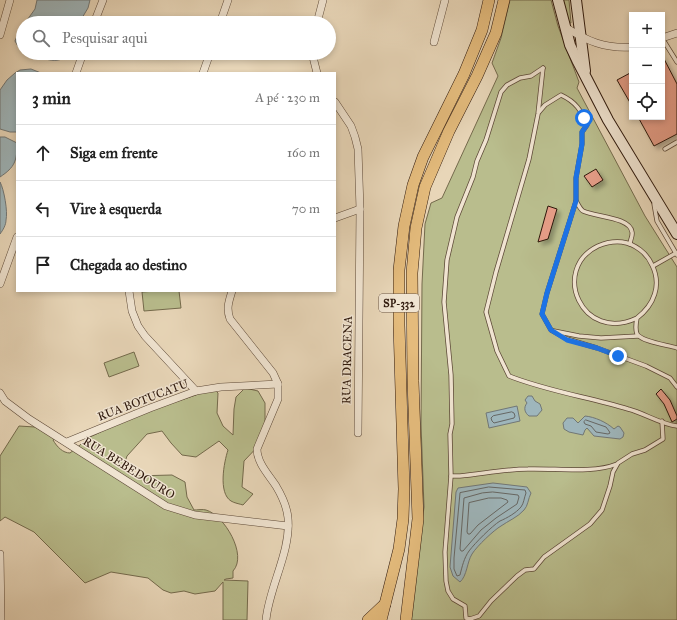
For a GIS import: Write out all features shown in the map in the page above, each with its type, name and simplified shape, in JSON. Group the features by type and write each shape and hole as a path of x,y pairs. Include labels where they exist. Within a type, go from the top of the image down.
{"main road":[{"name":"SP-332","path":"381,620 398,549 403,519 404,489 398,325 399,270 404,226 414,185 423,157 464,74 482,30 490,0"},
{"name":"SP-332","path":"406,620 418,519 413,381 412,273 416,228 425,187 496,33 504,0"},
{"path":"558,0 570,45 585,75 608,120 677,234"},
{"path":"576,0 585,75"},
{"path":"368,620 385,604"}],"street":[{"path":"0,35 10,0"},
{"path":"97,16 103,0"},
{"path":"222,16 228,0"},
{"path":"319,16 323,0"},
{"path":"434,42 445,0"},
{"path":"565,27 581,37 604,46 629,47"},
{"path":"665,37 677,33"},
{"path":"76,72 81,60"},
{"path":"202,72 207,60"},
{"path":"314,60 317,72"},
{"name":"RUA DRACENA","path":"336,104 351,126 358,149 360,209 358,433"},
{"path":"336,218 360,209"},
{"path":"0,284 16,240"},
{"path":"129,292 132,311 138,326 145,336 196,391"},
{"path":"232,292 227,305 230,319 273,372 278,384 278,399 257,449 258,459 277,487 284,501 288,526 286,547 279,566 266,620"},
{"name":"RUA BOTUCATU","path":"67,442 196,391 221,387 278,384"},
{"name":"RUA BEBEDOURO","path":"0,393 5,401 29,419 166,506 195,515 288,526"},
{"path":"0,554 1,620"}],"lane":[{"path":"665,43 677,62"},
{"path":"618,463 613,472 602,510 590,524 544,557 534,569 525,570 517,576 491,601 479,616 470,619 466,618 465,606 453,599 448,591 446,582 445,552 451,476 451,375 444,302 447,260 458,217 473,177 477,161 486,140 501,92 507,85 520,78 531,76 543,68 538,114 529,159 486,312 497,351 509,376 528,384 628,408 667,424 677,426"},
{"path":"538,114 545,105 561,95 574,102 587,125 582,132 582,144 576,178 576,201 542,314 551,330 567,340 597,348 646,366 670,378 677,387"},
{"path":"665,149 677,142"},
{"path":"653,195 657,221 676,254 653,266"},
{"path":"576,201 582,210 597,216 622,221 632,229 630,244"},
{"path":"611,242 630,244 645,254 653,266 657,279 655,297 645,312 637,318 625,323 612,324 596,319 589,314 578,301 574,284 577,267 587,253 594,248 611,242"},
{"path":"637,318 636,331 638,336"},
{"path":"551,330 579,336 601,338 638,336 644,340 677,348"},
{"path":"451,476 527,469 601,469 618,463 632,454 645,450 663,439 662,421"}],"green space":[{"path":"510,0 551,0 558,26 579,82 577,88 645,216 677,267 677,620 410,620 424,507 421,424 422,284 425,224 431,203 442,198 498,76 492,63 501,38"},
{"path":"563,0 569,0 571,23 568,23"},
{"path":"142,292 179,292 181,308 144,311"},
{"path":"134,352 139,366 109,377 104,363"},
{"path":"210,385 218,393 217,413 223,426 233,435 236,397 245,388 258,391 265,403 265,428 263,441 244,461 242,487 253,494 243,505 231,501 224,491 223,477 228,450 219,441 196,457 182,455 162,431 147,434 127,456 123,468 134,476 172,475 185,482 187,497 194,510 205,510 213,513 220,519 232,536 238,555 237,564 233,571 233,578 224,580 248,581 247,620 223,620 223,582 215,591 195,594 184,591 171,593 163,590 148,578 111,572 85,583 34,532 5,517 0,521 0,456 19,426 35,427 56,439 53,440 58,447 65,452 70,453 90,437 151,410 196,395"}],"water":[{"path":"37,0 90,0 88,8 83,16 30,16 35,9"},
{"path":"31,69 38,72 17,72 20,70"},
{"path":"15,73 16,132 10,132 0,129 0,90 7,80"},
{"path":"0,137 5,137 16,142 16,159 12,167 0,177"},
{"path":"0,182 5,201 6,222 0,234"},
{"path":"528,396 532,396 535,401 540,404 542,410 537,416 529,416 526,412 525,407 527,403 525,400"},
{"path":"517,406 520,421 489,428 486,413"},
{"path":"585,416 600,420 614,429 618,426 620,427 624,433 623,437 620,439 594,436 587,428 583,435 569,432 564,429 563,423 567,418 573,418 578,423"},
{"path":"493,483 527,487 531,493 522,512 494,531 474,551 460,582 453,576 450,567 456,492 458,488"}],"building":[{"path":"665,61 677,84 677,134 654,146 640,120 665,120"},
{"path":"629,74 629,101 617,80"},
{"path":"596,169 603,180 592,187 584,176"},
{"path":"548,206 557,209 548,239 538,242"},
{"path":"661,389 670,400 677,416 677,419 672,422 664,404 656,394"}],"route":[{"path":"584,118 587,125 582,132 582,144 576,178 576,201 560,248 542,314 551,330 567,340 583,343 618,356"}]}
